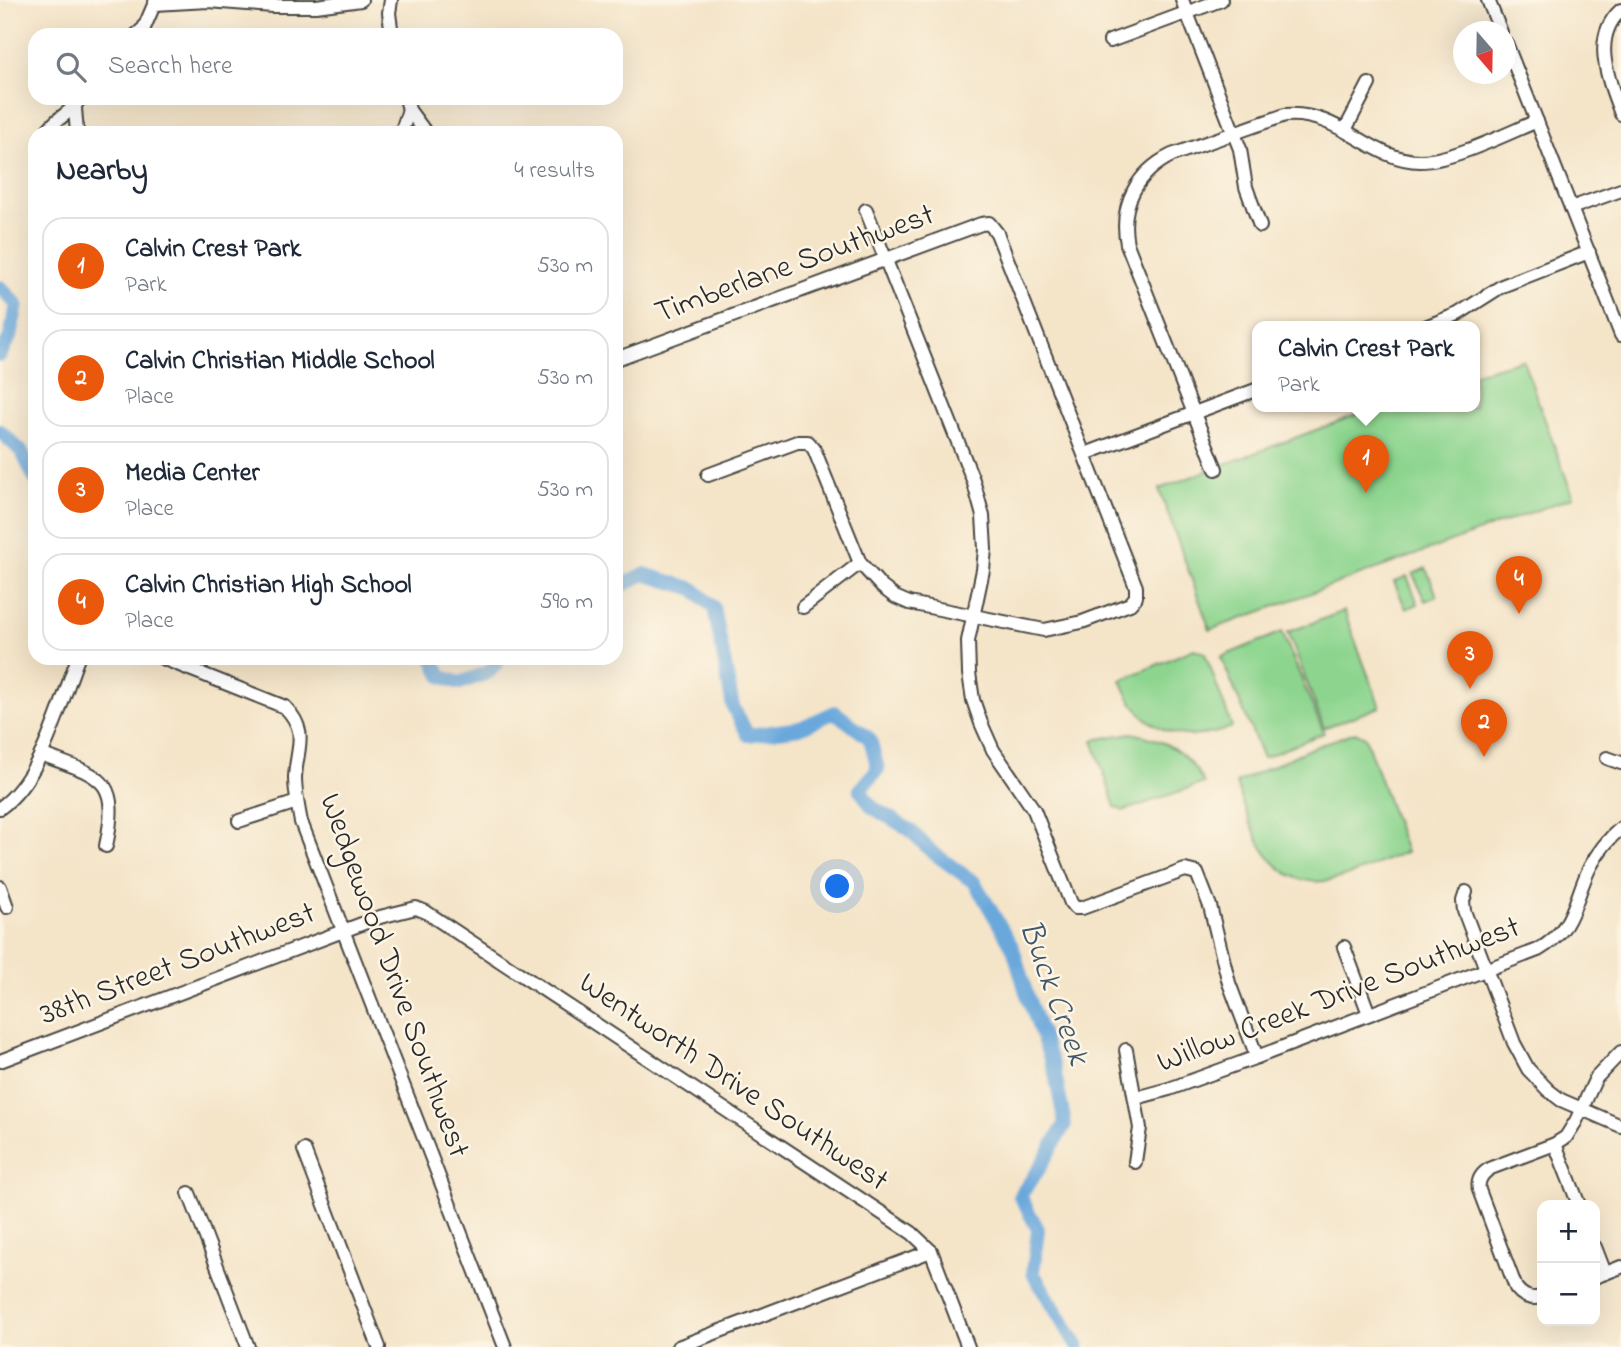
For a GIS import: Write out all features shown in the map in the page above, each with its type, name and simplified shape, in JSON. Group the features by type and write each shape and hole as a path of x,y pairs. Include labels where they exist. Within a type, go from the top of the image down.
{"street":[{"path":"144,28 156,2 208,1 316,6 361,0"},
{"path":"391,0 389,13 392,28"},
{"path":"1110,41 1185,6 1221,0"},
{"path":"1488,0 1497,21"},
{"path":"1185,6 1234,132 1242,156 1247,187 1260,226"},
{"path":"1621,10 1608,26 1604,50 1606,70 1621,114"},
{"path":"1516,68 1621,335"},
{"path":"1345,130 1369,84"},
{"path":"51,126 76,105"},
{"path":"77,126 78,105"},
{"path":"402,126 407,105"},
{"path":"408,105 421,126"},
{"path":"1216,469 1127,244 1125,221 1130,199 1141,177 1157,163 1172,155 1270,118 1293,114 1320,118 1396,157 1420,161 1447,157 1537,121"},
{"path":"1571,208 1621,190"},
{"path":"866,210 979,498 985,549 972,617 968,663 978,717 993,750 1034,810 1072,906 1082,908 1185,870 1197,873 1207,897 1226,974 1257,1057"},
{"name":"Timberlane Southwest","path":"623,356 981,224 992,225 1085,454"},
{"path":"1440,321 1458,314 1502,286 1589,252"},
{"path":"708,475 797,442 808,442 814,449 860,563 874,580 895,597 917,605 1031,629 1053,629 1082,622 1130,604 1136,597 1136,587 1085,454 1252,391"},
{"path":"803,607 860,563"},
{"path":"0,808 26,783 41,754 75,665"},
{"name":"Wedgewood Drive Southwest","path":"179,665 285,708 297,720 300,731 295,778 301,822 505,1347"},
{"path":"41,754 97,776 112,807 106,846"},
{"path":"1607,758 1621,763"},
{"path":"239,821 297,802"},
{"name":"Willow Creek Drive Southwest","path":"1136,1098 1257,1057 1538,950 1562,930 1575,908 1594,860 1608,840 1621,828"},
{"path":"0,887 7,907"},
{"path":"1466,892 1464,911 1514,1043 1528,1069 1555,1095 1621,1126"},
{"name":"38th Street Southwest","path":"0,1061 343,931 416,908"},
{"name":"Wentworth Drive Southwest","path":"416,908 426,912 912,1233 931,1251 968,1347"},
{"path":"1345,947 1369,1014"},
{"path":"1126,1051 1140,1128 1135,1162"},
{"path":"1537,1297 1526,1297 1515,1286 1479,1190 1481,1176 1491,1168 1555,1144 1571,1130 1596,1078 1621,1052"},
{"path":"1555,1144 1577,1200"},
{"path":"304,1150 379,1347"},
{"path":"189,1193 248,1347"},
{"path":"678,1347 931,1251"},
{"path":"1600,1275 1621,1267"}],"green space":[{"path":"1523,360 1573,497 1210,630 1159,489 1364,412 1480,412 1480,372"},
{"path":"1426,568 1437,596 1425,601 1413,574"},
{"path":"1407,576 1418,604 1406,609 1394,582"},
{"path":"1344,611 1380,707 1324,728 1288,632"},
{"path":"1282,632 1324,733 1263,758 1221,657"},
{"path":"1194,649 1205,653 1232,727 1197,735 1165,730 1139,712 1129,697 1121,680"},
{"path":"1355,732 1365,737 1406,852 1355,873 1325,881 1305,880 1289,874 1275,864 1264,850 1255,834 1236,783 1307,750"},
{"path":"1131,733 1164,743 1183,755 1204,783 1123,811 1115,807 1093,740"}],"waterway":[{"name":"Buck Creek","path":"0,287 17,305 10,337 0,355"},
{"name":"Buck Creek","path":"0,431 22,452 28,464"},
{"name":"Buck Creek","path":"623,585 644,574 694,589 714,608 733,707 748,735 800,728 835,712 870,739 878,769 860,790 872,807 910,830 932,852 975,883 1013,948 1054,1069 1065,1124 1020,1196 1038,1229 1033,1273 1078,1347"},
{"name":"Buck Creek","path":"436,665 441,676 460,683 489,672 495,665"}],"place":[{"name":"Calvin Crest Park","path":"1366,493"},
{"name":"Calvin Christian High School","path":"1519,614"},
{"name":"Media Center","path":"1470,689"},
{"name":"Calvin Christian Middle School","path":"1484,757"}]}
